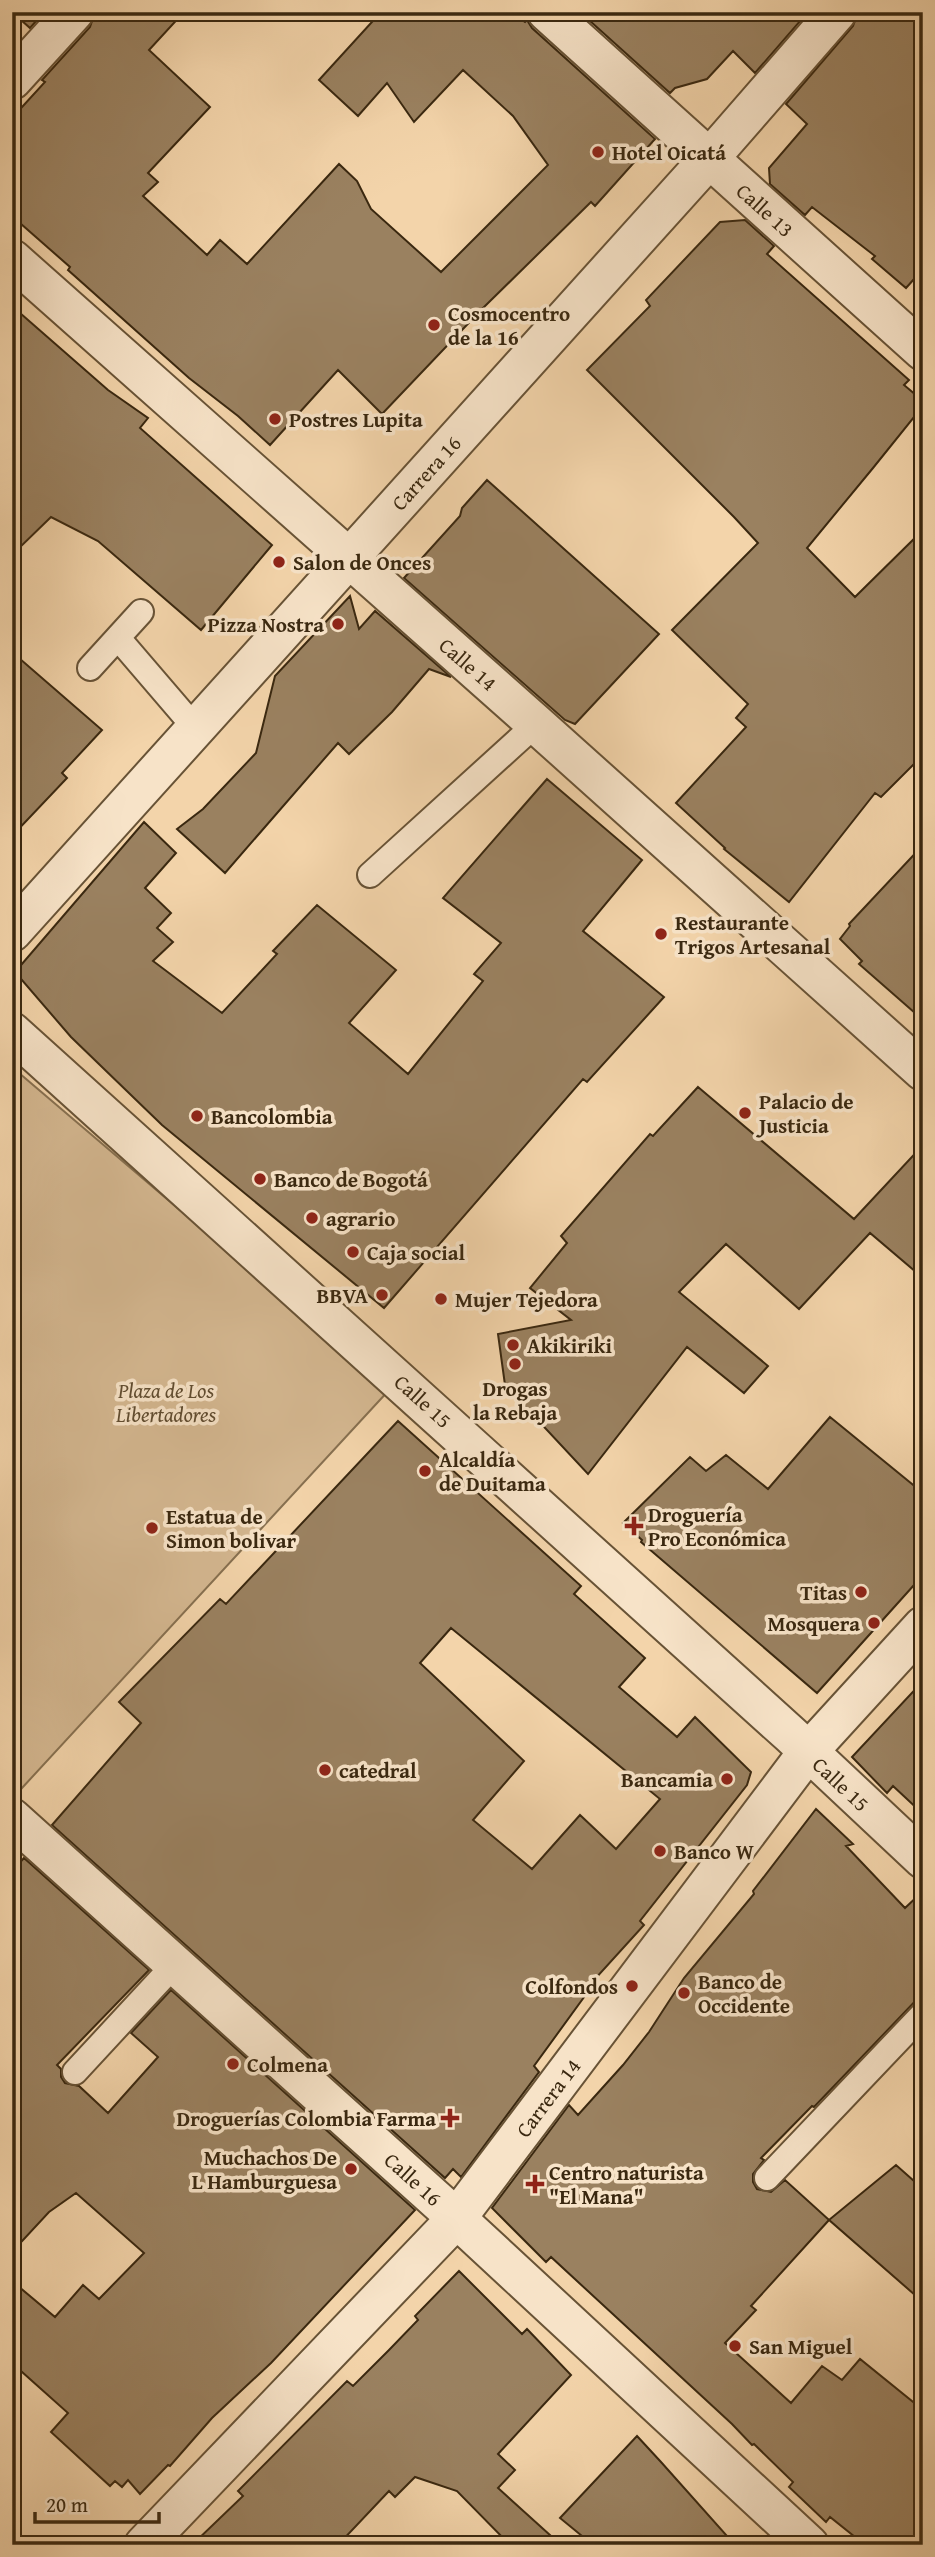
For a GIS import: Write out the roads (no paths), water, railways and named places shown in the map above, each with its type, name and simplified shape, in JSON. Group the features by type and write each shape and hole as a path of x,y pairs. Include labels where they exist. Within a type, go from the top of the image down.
{"street":[{"path":"12,80 74,12"},
{"name":"Calle 13","path":"547,12 708,160 923,351"},
{"name":"Carrera 16","path":"12,932 708,160 837,12"},
{"name":"Calle 14","path":"12,259 536,723 923,1071"},
{"name":"Calle 15","path":"12,1032 791,1735 807,1753 923,1859"},
{"name":"Carrera 14","path":"144,2545 456,2219 807,1753 923,1626"},
{"name":"Calle 16","path":"12,1818 456,2219 809,2545"}],"lane":[{"path":"90,668 141,612"},
{"path":"118,638 175,708 196,729"},
{"path":"370,875 536,723"},
{"path":"75,2072 175,1964"},
{"path":"767,2178 923,2014"}],"place":[{"name":"Hotel Oicatá","path":"598,152"},
{"name":"Cosmocentro de la 16","path":"434,325"},
{"name":"Postres Lupita","path":"275,419"},
{"name":"Salon de Onces","path":"279,562"},
{"name":"Pizza Nostra","path":"338,624"},
{"name":"Restaurante Trigos Artesanal","path":"661,934"},
{"name":"Palacio de Justicia","path":"745,1113"},
{"name":"Bancolombia","path":"197,1116"},
{"name":"Banco de Bogotá","path":"260,1179"},
{"name":"agrario","path":"312,1218"},
{"name":"Caja social","path":"353,1252"},
{"name":"BBVA","path":"382,1295"},
{"name":"Mujer Tejedora","path":"441,1299"},
{"name":"Akikiriki","path":"513,1345"},
{"name":"Drogas la Rebaja","path":"515,1364"},
{"name":"Alcaldía de Duitama","path":"425,1471"},
{"name":"Droguería Pro Económica","path":"634,1526"},
{"name":"Estatua de Simon bolivar","path":"152,1528"},
{"name":"Titas","path":"861,1592"},
{"name":"Mosquera","path":"874,1623"},
{"name":"catedral","path":"325,1770"},
{"name":"Bancamia","path":"727,1779"},
{"name":"Banco W","path":"660,1851"},
{"name":"Colfondos","path":"632,1986"},
{"name":"Banco de Occidente","path":"684,1993"},
{"name":"Colmena","path":"233,2064"},
{"name":"Droguerías Colombia Farma","path":"450,2118"},
{"name":"Muchachos De L Hamburguesa","path":"351,2169"},
{"name":"Centro naturista \"El Mana\"","path":"535,2184"},
{"name":"San Miguel","path":"735,2346"}],"park label":[{"name":"Plaza de Los Libertadores","path":"166,1402"}]}
